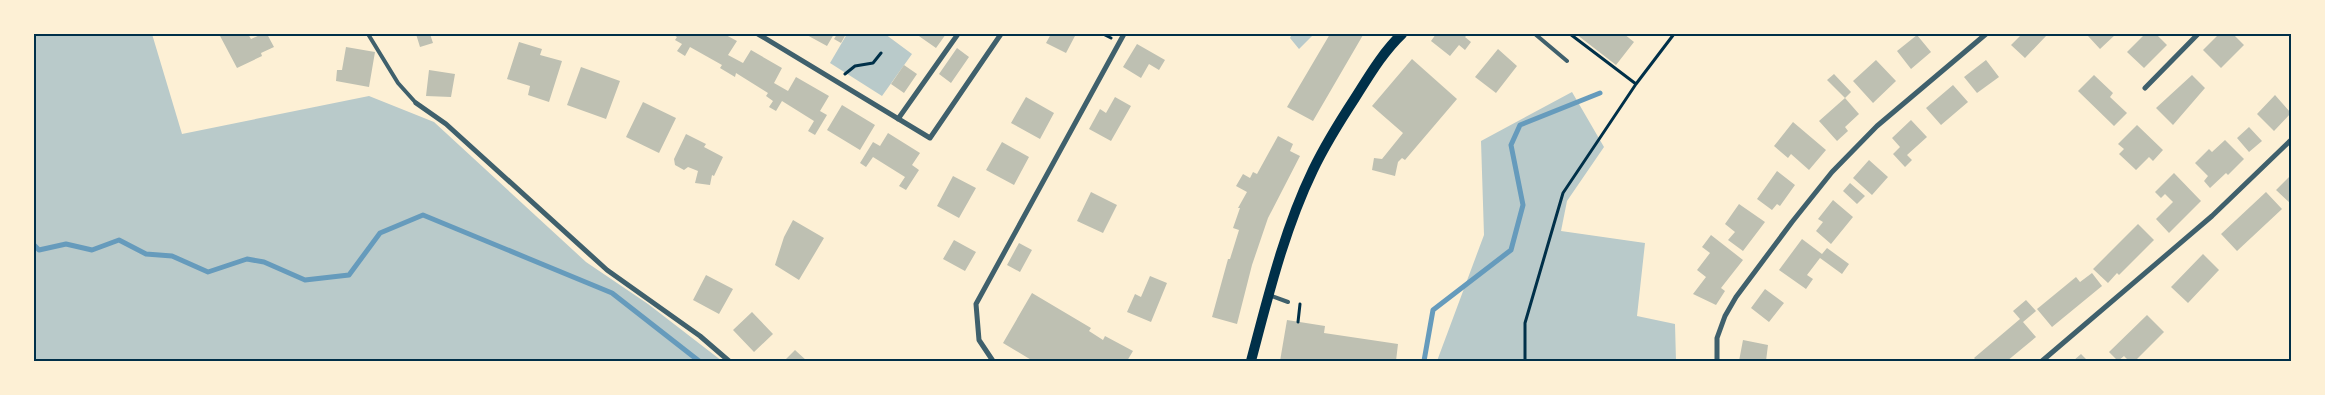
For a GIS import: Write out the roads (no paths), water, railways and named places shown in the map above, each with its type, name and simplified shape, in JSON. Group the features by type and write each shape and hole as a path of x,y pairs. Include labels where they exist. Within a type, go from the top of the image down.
{"main road":[{"path":"1251,361 1268,294 1294,216 1313,170 1337,126 1372,71 1402,34"}],"street":[{"path":"758,34 930,138 1001,34"},
{"path":"898,119 958,34"},
{"path":"993,361 979,340 976,304 1124,34"},
{"path":"1717,361 1717,338 1725,316 1736,297 1827,179 1877,126 1986,34"},
{"path":"2145,88 2198,34"},
{"path":"416,103 446,124 608,270 700,336 729,361"},
{"path":"2042,361 2212,216 2291,140"}],"lane":[{"path":"368,34 398,83 416,103"},
{"path":"1535,34 1567,61"},
{"path":"1268,294 1288,302"}],"waterway":[{"path":"1424,361 1433,310 1511,250 1523,205 1511,145 1520,125 1600,93"},
{"path":"34,245 39,250 66,244 92,250 119,240 146,254 172,256 208,272 247,259 264,262 305,280 349,275 380,233 423,215 612,293 699,361"}]}
